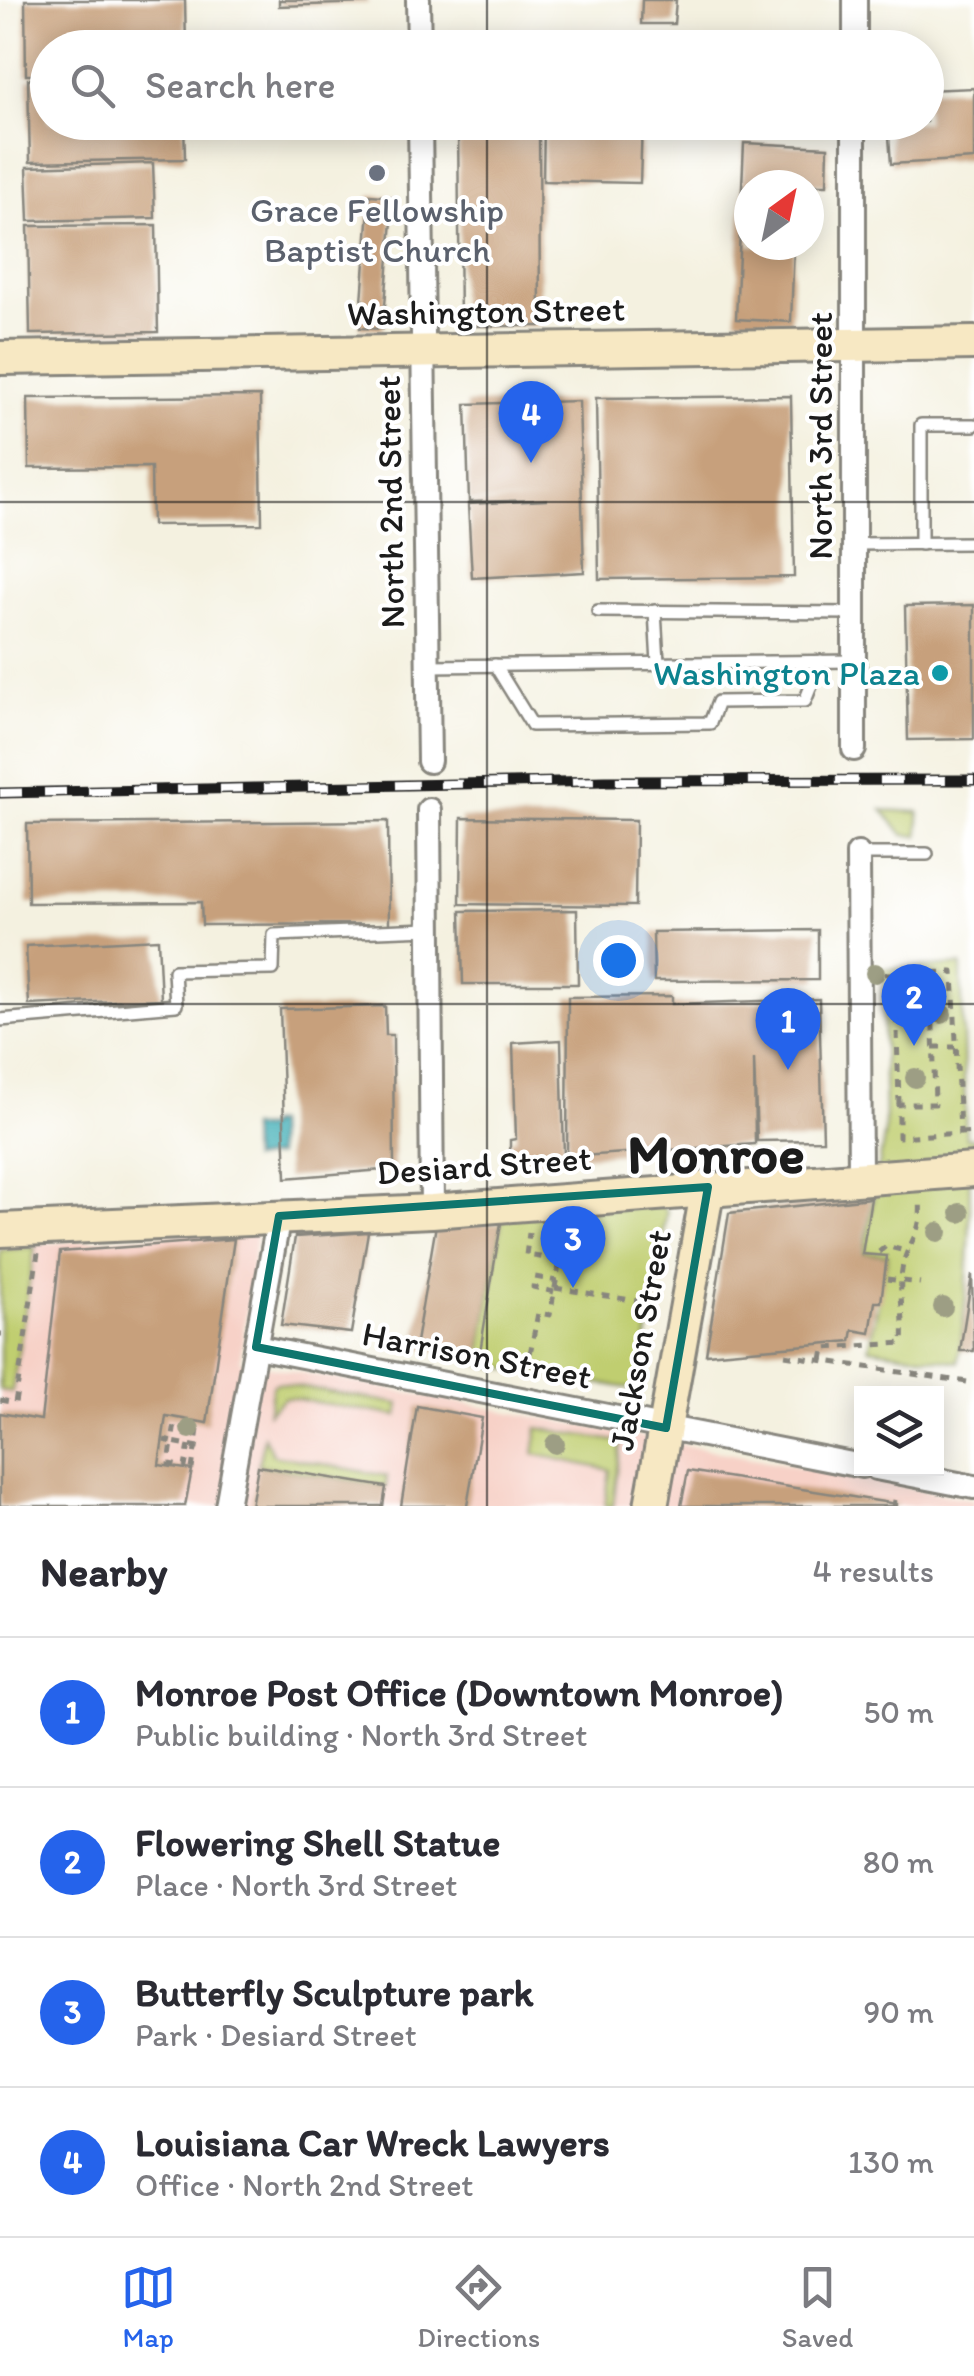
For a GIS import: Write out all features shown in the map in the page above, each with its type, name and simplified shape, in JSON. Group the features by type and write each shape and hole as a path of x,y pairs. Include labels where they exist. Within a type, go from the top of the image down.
{"street":[{"path":"418,0 419,30"},
{"path":"854,0 854,30"},
{"name":"North 2nd Street","path":"420,140 429,761"},
{"name":"North 3rd Street","path":"854,140 854,749"},
{"name":"Washington Street","path":"0,358 974,343"},
{"path":"429,810 432,1212"},
{"path":"858,854 860,1178"},
{"name":"Desiard Street","path":"0,1230 432,1212 708,1187 974,1170"},
{"name":"Jackson Street","path":"651,1506 708,1187"},
{"path":"228,1506 279,1216"},
{"name":"Harrison Street","path":"256,1346 854,1464"},
{"path":"917,1476 974,1487"}],"lane":[{"path":"921,544 921,425 974,425"},
{"path":"855,544 974,543"},
{"path":"598,611 854,613"},
{"path":"654,612 658,663"},
{"path":"495,665 532,725 710,722 718,702 805,701 821,661"},
{"path":"428,666 854,661"},
{"path":"858,854 927,854"},
{"path":"0,1020 176,1005 174,971 273,969 274,935 429,928"}],"path":[{"path":"885,974 953,972 960,1133"},
{"path":"911,973 912,993"},
{"path":"899,1104 935,1104 932,992 896,993 899,1136 974,1132"},
{"path":"933,1047 955,1048"},
{"path":"822,1360 824,1348 903,1343 901,1280 921,1226 920,1197"},
{"path":"527,1369 538,1313 550,1315 560,1260 526,1254 530,1227"},
{"path":"879,1252 886,1246 909,1252"},
{"path":"0,1400 16,1403 38,1250"},
{"path":"887,1278 920,1284"},
{"path":"555,1287 651,1303"},
{"path":"785,1355 974,1383"},
{"path":"176,1418 169,1464 186,1467 199,1423"},
{"path":"164,1440 204,1448"},
{"path":"192,1445 192,1470"}],"highlighted area":[{"path":"708,1187 666,1428 256,1347 279,1216"}],"shaded area":[{"path":"257,1229 240,1361 974,1500 974,1506 0,1506 0,1247"}],"green space":[{"path":"882,810 919,812 919,836 904,835"},
{"path":"961,965 966,1138 974,1138 974,1145 967,1146 968,1254 958,1362 869,1348 888,1255 864,1253 885,1131 882,969"},
{"path":"662,1206 667,1211 640,1385 634,1389 479,1364 503,1213"},
{"path":"35,1247 12,1392 0,1390 0,1250"},
{"path":"273,1384 400,1404 398,1416 285,1397 268,1413"},
{"path":"538,1428 621,1442 613,1506 605,1506 610,1470 534,1454"},
{"path":"264,1437 273,1455 387,1476 386,1486 258,1465"}],"water":[{"path":"268,1124 275,1124 276,1156 251,1160 250,1128 267,1128"}],"building":[{"path":"25,0 185,0 186,30 30,30 30,75 26,75"},
{"path":"279,0 368,0 368,3 279,6"},
{"path":"642,0 676,0 674,24 641,24"},
{"path":"28,79 30,140 184,140 185,159 30,162"},
{"path":"974,88 974,159 891,164 889,140 944,140 944,89"},
{"path":"458,140 539,140 540,326 460,326"},
{"path":"544,140 641,140 640,183 543,181"},
{"path":"744,143 828,147 827,185 824,170 743,170"},
{"path":"153,163 155,218 29,221 27,167"},
{"path":"370,195 394,197 383,329 360,328"},
{"path":"156,225 158,332 30,334 28,226"},
{"path":"739,260 793,260 791,322 736,319"},
{"path":"260,396 262,524 152,525 151,467 29,468 28,398"},
{"path":"791,396 794,577 599,579 596,398"},
{"path":"579,401 584,572 472,578 468,504 547,500 469,502 466,404"},
{"name":"Washington Plaza","path":"974,605 974,739 908,740 905,606"},
{"path":"461,818 636,820 635,906 460,904"},
{"path":"388,821 389,924 202,925 201,902 28,903 27,824"},
{"path":"577,910 578,984 463,984 461,911"},
{"path":"818,930 818,980 654,981 653,932"},
{"path":"158,939 161,999 29,1005 26,946"},
{"path":"672,996 672,1004 819,999 823,1140 757,1141 754,1059 755,1144 567,1157 568,997"},
{"path":"385,1006 386,1035 393,1035 394,1169 286,1178 280,1009"},
{"path":"561,1040 564,1157 510,1161 510,1140 516,1139 513,1043"},
{"path":"871,1198 862,1254 887,1256 881,1302 875,1302 870,1333 853,1330 851,1341 706,1354 729,1213"},
{"path":"501,1223 479,1358 415,1348 436,1225"},
{"path":"368,1232 351,1333 281,1325 295,1237"},
{"path":"234,1239 207,1423 166,1416 159,1465 192,1470 185,1506 0,1506 0,1413 41,1420 60,1252"},
{"path":"972,1275 974,1351 960,1351"},
{"path":"417,1406 482,1418 467,1506 401,1506"},
{"path":"258,1466 386,1487 383,1506 251,1506"},
{"path":"688,1471 897,1504 897,1506 681,1506"}],"railway":[{"path":"0,793 605,781 974,780"}],"place":[{"name":"Grace Fellowship Baptist Church","path":"377,173"},
{"name":"Louisiana Car Wreck Lawyers","path":"531,463"},
{"name":"Washington Plaza","path":"940,673"},
{"name":"Flowering Shell Statue","path":"914,1046"},
{"name":"Monroe Post Office (Downtown Monroe)","path":"788,1070"},
{"name":"Butterfly Sculpture park","path":"573,1288"}],"district":[{"name":"Monroe","path":"716,1154"}]}
